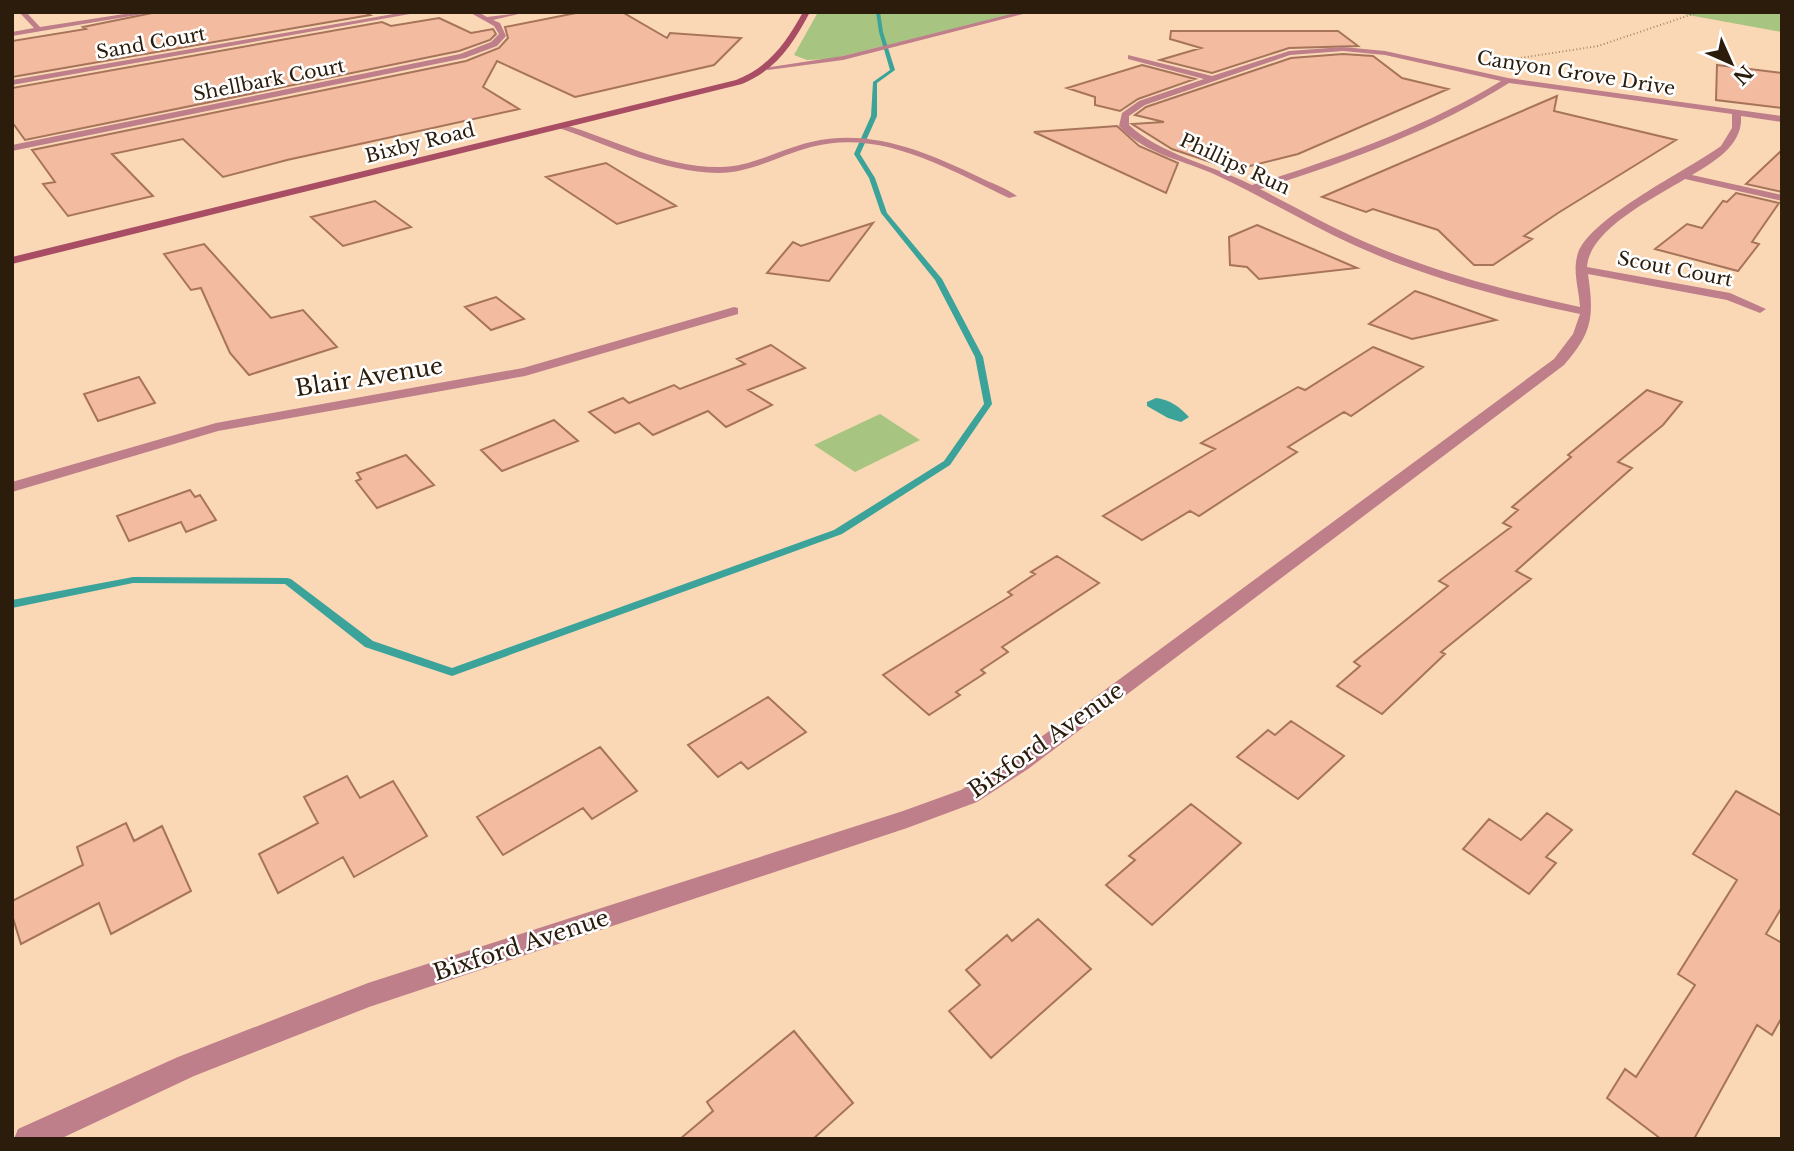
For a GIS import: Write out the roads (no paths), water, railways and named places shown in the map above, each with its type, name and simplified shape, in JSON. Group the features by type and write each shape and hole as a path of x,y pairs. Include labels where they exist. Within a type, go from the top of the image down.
{"street":[{"path":"22,12 39,30"},
{"path":"12,34 152,12"},
{"name":"Sand Court","path":"12,83 418,12"},
{"path":"472,12 486,19 524,12"},
{"name":"Bixby Road","path":"12,261 748,79 768,68 783,52 807,12"},
{"name":"Shellbark Court","path":"12,148 463,56 500,39 503,34 501,28 486,19"},
{"name":"Phillips Run","path":"1367,51 1327,48 1301,51 1136,106 1126,112 1123,119 1125,127 1136,138 1149,145 1215,170 1328,229 1395,258 1509,294 1586,312"},
{"name":"Canyon Grove Drive","path":"1367,51 1508,80 1782,118"},
{"path":"1131,57 1212,79"},
{"path":"1251,188 1328,165 1476,100 1508,80"},
{"name":"Bixford Avenue","path":"28,1139 187,1066 368,995 907,819 969,796 1021,763 1534,383 1570,351 1581,331 1586,312 1581,269 1584,252 1594,236 1716,156 1731,142 1737,128 1737,113"},
{"path":"1685,176 1782,198"},
{"name":"Scout Court","path":"1581,269 1730,297 1760,309"},
{"name":"Blair Avenue","path":"12,487 216,427 525,372 734,312"}],"lane":[{"path":"768,68 810,64 1028,12"},
{"path":"562,126 657,159 718,171 733,170 813,143 852,138 875,141 928,158 1012,196"}],"water":[{"path":"1156,398 1174,404 1189,417 1181,422 1147,406 1147,402"}],"waterway":[{"path":"12,604 133,580 287,581 369,644 452,672 838,532 947,463 988,404 979,357 938,279 884,213 872,178 857,154 874,116 875,82 893,70 881,32 878,12"}]}
